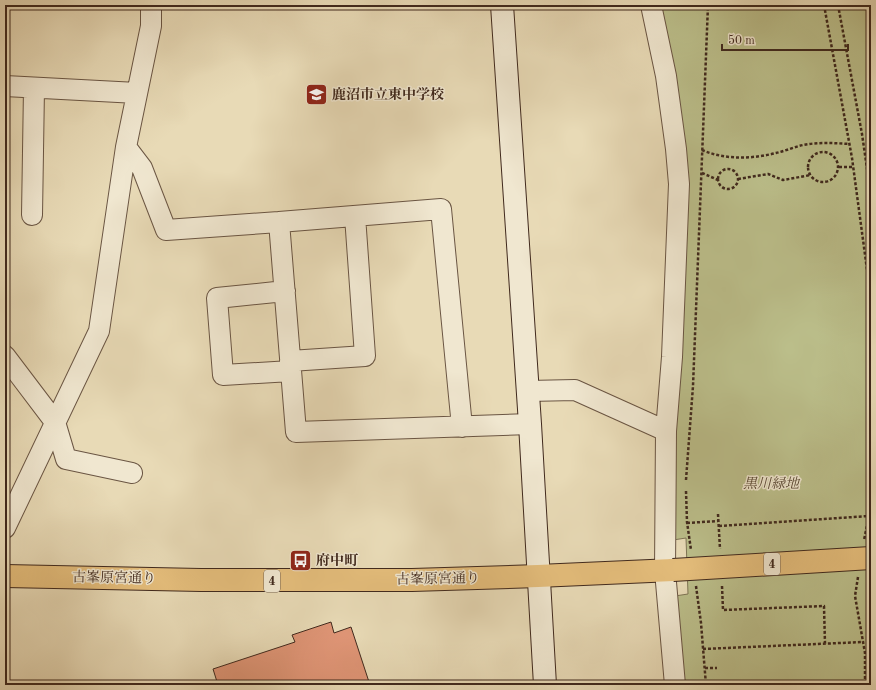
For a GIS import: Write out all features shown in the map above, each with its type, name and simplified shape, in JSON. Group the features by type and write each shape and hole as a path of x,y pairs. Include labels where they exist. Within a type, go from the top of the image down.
{"main road":[{"name":"古峯原宮通り","path":"5,576 301,581 412,580 669,571 864,559"}],"street":[{"path":"5,528 100,331 126,147 151,26 151,5"},
{"path":"502,5 528,391 545,685"},
{"path":"651,5 667,82 679,184 672,357 666,431 669,571 675,685"},
{"path":"5,86 137,93"},
{"path":"32,215 34,88"},
{"path":"126,147 142,168 166,230 441,209 462,426"},
{"path":"285,291 217,298 223,375 365,356 354,216"},
{"path":"279,222 296,432 530,424"},
{"path":"5,356 55,422 66,458 132,473"},
{"path":"528,391 575,390 666,431"}],"path":[{"path":"685,482 693,386 708,5"},
{"path":"824,5 850,144 868,277 869,516 864,559 855,596 866,653 865,685"},
{"path":"838,5 862,134 871,196"},
{"path":"702,150 714,155 746,157 770,154 803,145 818,143 850,144"},
{"path":"824,151 830,152 838,161 839,168 838,173 834,178 823,183 817,181 811,175 808,166 809,160 813,155 824,151"},
{"path":"839,168 853,167"},
{"path":"702,173 718,180 723,188 728,189 733,188 737,184 738,179 736,174 728,170 723,171 719,175 718,180"},
{"path":"738,179 768,174 783,180 811,175"},
{"path":"686,490 687,523 691,554"},
{"path":"718,514 720,557"},
{"path":"718,526 869,516"},
{"path":"687,523 718,521"},
{"path":"722,580 723,610 824,606 825,644"},
{"path":"696,585 706,685"},
{"path":"703,649 863,642"},
{"path":"705,668 717,668"}],"green space":[{"name":"黒川緑地","path":"657,5 866,5 871,58 871,685 684,685 675,596 688,594 686,538 673,540 671,482 682,217"}],"building":[{"path":"331,622 334,633 351,627 370,685 218,685 213,669 295,642 292,635"}],"place":[{"name":"鹿沼市立東中学校","path":"317,95"},
{"name":"府中町","path":"301,561"}]}
